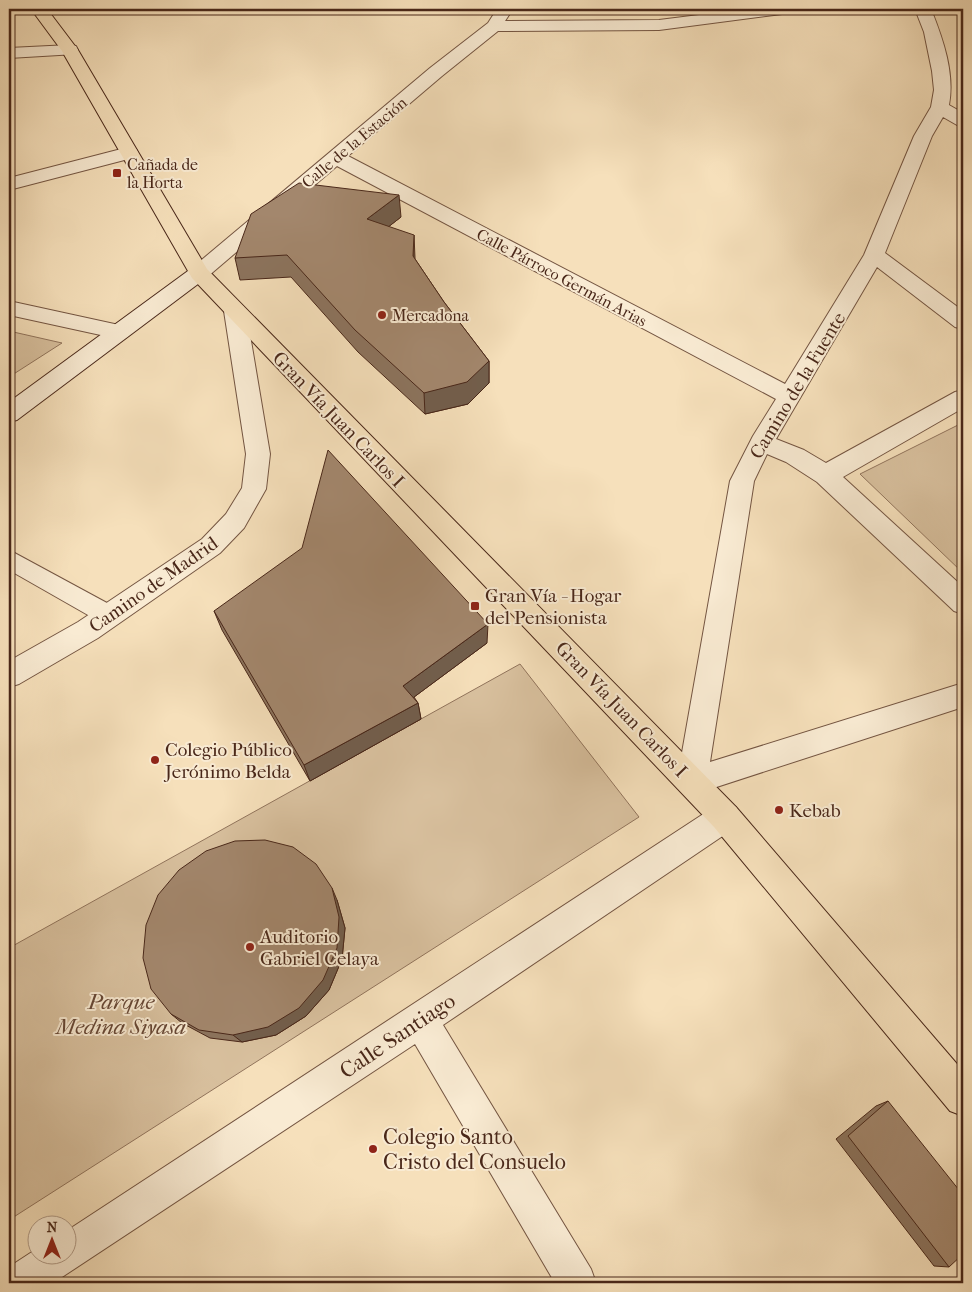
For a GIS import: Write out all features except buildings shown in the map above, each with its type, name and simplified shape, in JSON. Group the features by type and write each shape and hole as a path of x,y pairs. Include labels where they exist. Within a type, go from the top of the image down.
{"main road":[{"name":"Gran Vía Juan Carlos I","path":"39,9 70,50 199,272 692,781 725,817 963,1098"}],"street":[{"name":"Calle de la Estación","path":"9,414 199,272 429,78 494,26 505,9"},
{"path":"494,26 659,25 760,10 782,9"},
{"name":"Camino de la Fuente","path":"692,781 742,481 762,442 874,255 920,144 940,107 943,90 941,71 932,32 923,9"},
{"path":"9,53 70,50"},
{"path":"940,107 963,121"},
{"path":"9,184 129,153"},
{"name":"Calle Párroco Germán Arias","path":"335,157 790,396"},
{"path":"874,255 963,322"},
{"path":"9,308 119,332"},
{"name":"Camino de Madrid","path":"9,675 110,616 211,546 235,521 254,489 258,454 235,311"},
{"path":"826,475 963,398"},
{"path":"762,442 795,456 826,475 963,604"},
{"path":"9,559 110,616"},
{"path":"692,781 963,695"},
{"name":"Calle Santiago","path":"78,1245 725,817"},
{"path":"420,1020 577,1283"},
{"path":"19,1283 48,1264"}],"green space":[{"path":"9,331 62,343 9,377"},
{"path":"960,424 963,426 963,573 860,474"},
{"name":"Parque Medina Siyasa","path":"520,664 639,817 9,1220 9,948"}],"place":[{"name":"Cañada de la Horta","path":"117,173"},
{"name":"Mercadona","path":"382,315"},
{"name":"Gran Vía - Hogar del Pensionista","path":"475,606"},
{"name":"Colegio Público Jerónimo Belda","path":"155,760"},
{"name":"Kebab","path":"779,810"},
{"name":"Auditorio Gabriel Celaya","path":"250,947"},
{"name":"Colegio Santo Cristo del Consuelo","path":"373,1149"}]}
